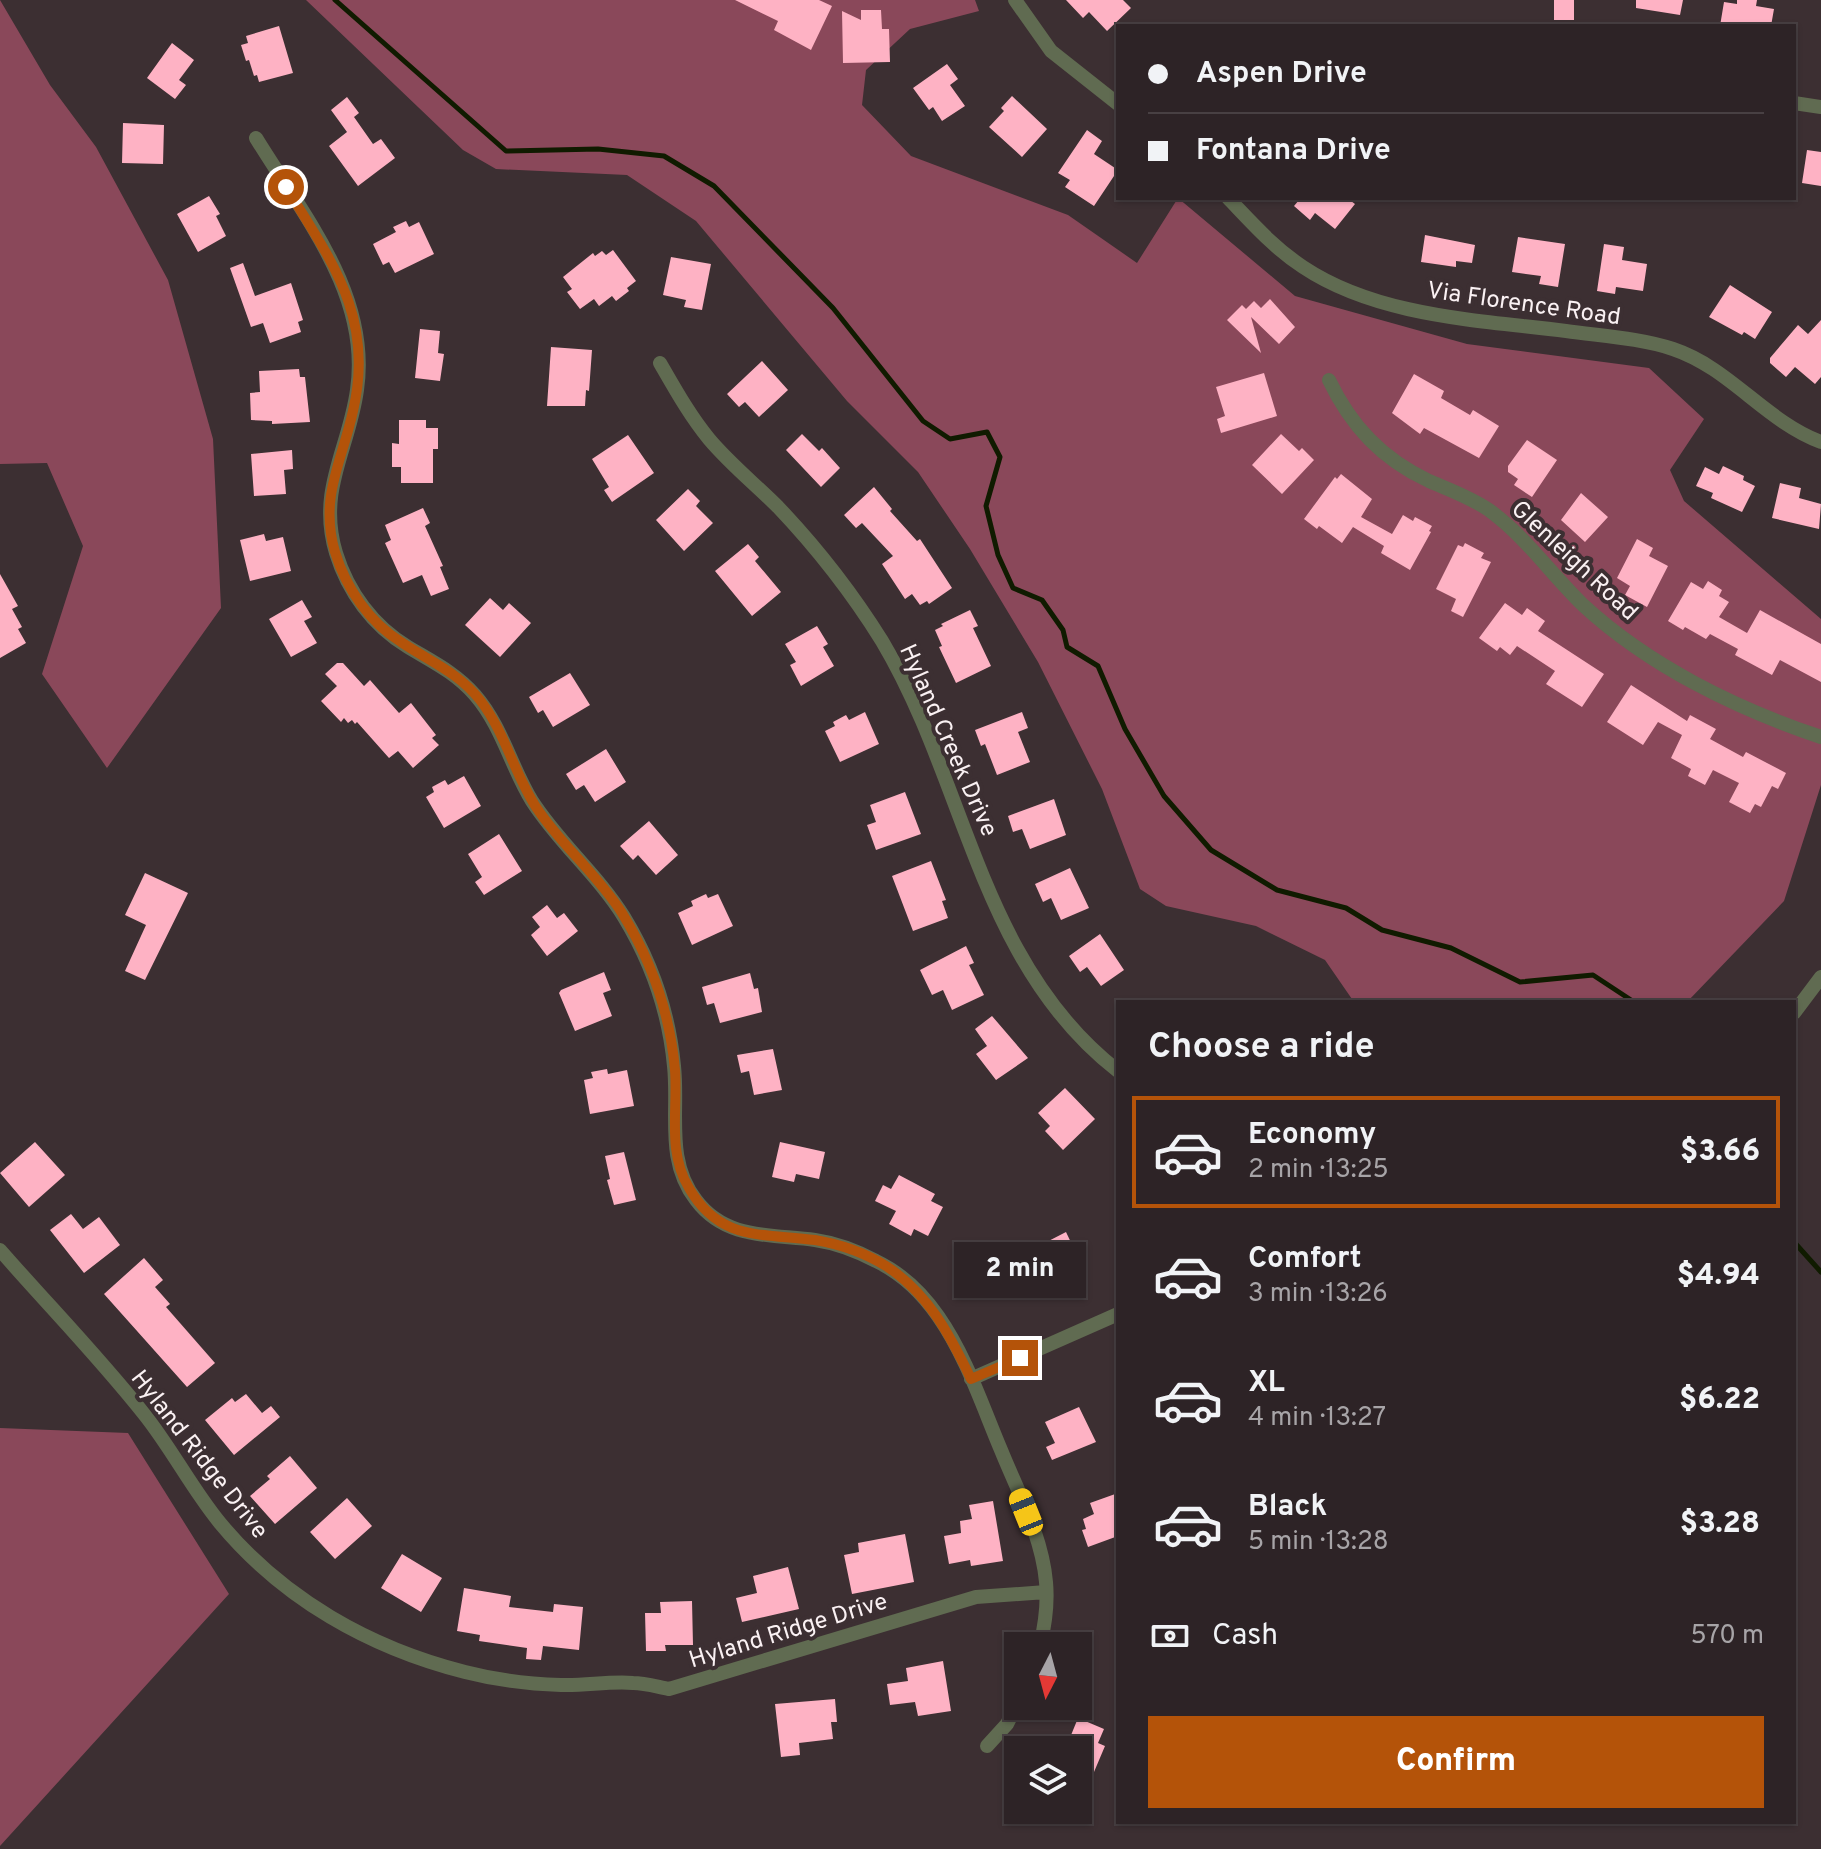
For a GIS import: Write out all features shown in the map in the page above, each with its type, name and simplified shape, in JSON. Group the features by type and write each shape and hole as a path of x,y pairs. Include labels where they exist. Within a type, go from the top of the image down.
{"street":[{"path":"1015,0 1051,51 1116,102"},
{"path":"1796,103 1821,107"},
{"path":"256,138 331,260 347,292 356,326 357,390 332,481 330,506 333,539 352,590 378,624 396,639 448,669 479,699 495,724 533,802 552,830 605,889 634,933 665,1012 675,1070 678,1165 697,1202 711,1215 745,1233 817,1241 851,1250 883,1264 903,1278 938,1316 971,1379 1036,1536 1046,1592 1043,1632"},
{"name":"Via Florence Road","path":"1230,200 1272,244 1324,280 1359,295 1417,310 1671,348 1694,357 1795,431 1821,442"},
{"name":"Hyland Creek Drive","path":"660,363 710,441 796,526 863,611 913,701 997,910 1022,962 1071,1027 1116,1069"},
{"name":"Glenleigh Road","path":"1329,380 1342,407 1368,441 1394,463 1461,493 1488,509 1513,529 1585,606 1640,650 1750,710 1821,737"},
{"path":"1796,1010 1821,977"},
{"name":"Hyland Ridge Drive","path":"0,1250 141,1411 221,1525 260,1565 296,1594 348,1628 377,1643 437,1665 499,1680 531,1684 633,1683 669,1689 976,1597 1046,1592"},
{"path":"971,1379 1116,1315"},
{"path":"987,1746 1009,1720"}],"shaded area":[{"path":"0,0 50,85 96,147 168,280 213,439 221,608 107,768 42,674 83,546 47,463 0,464"},
{"path":"306,0 975,0 979,11 910,29 866,70 862,105 911,156 1068,215 1137,263 1177,200 1180,200 1295,296 1467,344 1649,368 1704,419 1670,470 1684,501 1821,619 1821,785 1784,901 1689,1000 1353,1000 1325,960 1256,926 1166,906 1140,889 1102,789 1038,662 970,549 918,472 847,401 696,221 627,175 496,169 463,150"},
{"path":"0,1428 128,1433 229,1594 0,1846"}],"building":[{"path":"735,0 819,0 832,6 811,50 774,30 778,21"},
{"path":"1066,0 1123,0 1131,8 1107,31 1089,12 1083,18"},
{"path":"1554,0 1574,0 1574,20 1554,20"},
{"path":"1636,0 1683,0 1680,15 1636,8"},
{"path":"1737,0 1757,0 1756,6 1774,9 1771,24 1720,24 1724,2 1737,4"},
{"path":"861,10 881,10 882,29 889,29 890,62 843,63 842,11 861,20"},
{"path":"279,26 293,73 259,82 249,60 246,61 241,45 248,43 246,36"},
{"path":"172,43 194,60 179,80 186,85 175,99 147,78"},
{"path":"947,64 958,79 950,85 965,106 942,121 933,107 929,110 913,88"},
{"path":"1012,96 1047,129 1022,157 989,127 1004,111 1001,108"},
{"path":"347,97 359,113 354,117 373,144 381,139 395,158 358,186 329,146 347,132 331,110"},
{"path":"123,123 164,125 163,164 122,163"},
{"path":"1087,130 1102,141 1094,154 1116,169 1094,206 1065,187 1070,180 1058,173"},
{"path":"1807,150 1821,152 1821,186 1802,183"},
{"path":"209,196 220,214 216,216 226,236 198,252 177,214"},
{"path":"1299,200 1350,200 1355,204 1335,229 1315,213 1310,220 1294,206"},
{"path":"406,221 409,227 419,222 434,254 395,273 389,262 383,265 373,244 396,232 393,227"},
{"path":"1425,235 1475,245 1472,263 1456,261 1456,267 1421,262"},
{"path":"1518,237 1565,244 1558,287 1539,284 1541,276 1512,272"},
{"path":"1604,244 1624,247 1622,260 1647,264 1643,291 1616,287 1615,294 1597,291"},
{"path":"613,250 636,281 616,301 612,296 599,306 594,299 580,309 567,292 572,289 563,277 593,253 595,256 602,251 606,255"},
{"path":"671,257 711,264 702,310 684,307 686,300 663,295"},
{"path":"243,263 255,296 291,283 303,320 298,322 301,332 270,343 263,323 251,327 230,268"},
{"path":"1730,285 1772,312 1755,339 1709,317"},
{"path":"1270,299 1295,327 1279,344 1251,317 1261,353 1227,320 1242,305 1246,309 1254,301 1261,308"},
{"path":"1821,320 1821,377 1815,384 1795,367 1786,377 1770,363 1770,358 1798,325 1808,334"},
{"path":"420,329 440,331 438,353 444,354 440,381 415,378"},
{"path":"551,347 592,350 585,406 547,406"},
{"path":"762,361 788,390 759,417 745,402 739,407 727,394"},
{"path":"299,369 300,377 305,377 310,422 272,424 272,421 251,420 250,393 260,392 259,371"},
{"path":"1264,373 1277,416 1221,433 1217,419 1225,416 1216,387"},
{"path":"1414,374 1444,391 1441,398 1470,415 1473,410 1499,426 1479,458 1424,428 1420,434 1392,413"},
{"path":"399,420 426,420 426,428 438,428 438,449 433,449 433,483 401,483 401,467 392,467 392,443 399,444"},
{"path":"802,434 819,451 822,448 840,468 821,487 786,450"},
{"path":"1281,434 1314,460 1282,494 1252,465"},
{"path":"628,435 654,473 612,502 604,490 609,487 592,459"},
{"path":"1527,440 1557,460 1532,497 1514,485 1518,479 1508,472 1508,466"},
{"path":"292,450 293,469 284,470 286,494 254,496 251,454"},
{"path":"1723,466 1744,476 1743,480 1755,486 1742,512 1711,498 1713,493 1696,486 1705,467 1719,474"},
{"path":"1341,474 1372,499 1361,517 1392,534 1403,515 1432,526 1410,570 1381,553 1384,546 1353,527 1342,543 1304,519 1335,477 1337,479"},
{"path":"1780,483 1801,488 1799,498 1821,504 1819,529 1772,518"},
{"path":"874,487 892,509 890,511 917,541 920,539 952,588 929,604 927,601 920,605 912,594 905,599 882,564 893,556 862,523 856,528 844,515"},
{"path":"688,489 700,501 696,506 713,523 684,551 656,520"},
{"path":"1581,493 1608,517 1585,542 1561,520"},
{"path":"423,508 430,523 425,526 443,566 440,567 449,589 431,596 422,575 403,583 385,543 391,540 385,525"},
{"path":"264,534 266,541 283,537 291,571 250,581 240,540"},
{"path":"1637,539 1653,548 1649,556 1668,566 1647,607 1625,595 1630,586 1617,578"},
{"path":"1465,543 1484,553 1481,558 1491,562 1463,617 1451,611 1456,599 1436,589 1458,545 1463,547"},
{"path":"748,544 759,557 755,561 781,592 752,616 715,571"},
{"path":"0,574 18,606 12,609 26,643 0,658"},
{"path":"1708,581 1722,590 1719,596 1729,602 1719,617 1747,633 1760,610 1821,644 1821,682 1780,660 1772,675 1735,655 1738,649 1710,634 1706,639 1668,621 1691,582 1703,589"},
{"path":"490,598 503,610 509,603 531,623 500,657 465,625"},
{"path":"302,600 312,617 304,621 317,643 291,657 269,619"},
{"path":"1505,603 1522,615 1527,608 1545,621 1538,631 1604,674 1582,707 1546,684 1555,671 1517,646 1510,655 1500,647 1497,651 1479,638"},
{"path":"970,610 978,626 973,628 991,666 956,683 939,647 942,646 935,630"},
{"path":"817,626 828,644 823,647 834,666 801,686 790,665 796,662 785,644"},
{"path":"337,663 343,663 364,686 370,680 399,713 411,703 436,735 432,738 439,745 413,768 398,751 389,758 357,722 355,724 352,720 348,723 344,718 341,722 321,701 337,686 325,674"},
{"path":"570,673 590,705 553,727 543,710 538,713 529,697"},
{"path":"1631,685 1687,721 1690,715 1716,729 1710,739 1743,757 1746,752 1786,773 1778,789 1772,786 1761,807 1755,804 1750,813 1729,802 1739,783 1713,770 1705,785 1688,776 1691,769 1671,758 1682,735 1658,722 1643,745 1607,722"},
{"path":"865,712 879,744 840,762 825,731 846,715 849,720"},
{"path":"1022,712 1028,728 1018,732 1030,762 997,775 985,744 981,746 975,730"},
{"path":"606,749 626,782 595,802 584,785 576,790 566,774"},
{"path":"464,776 481,806 444,828 426,797 434,792 432,787 445,780 448,785"},
{"path":"905,792 921,834 876,850 867,825 876,822 870,805"},
{"path":"1054,799 1066,835 1030,849 1022,829 1013,832 1008,816"},
{"path":"649,821 678,855 656,875 638,855 633,860 620,846"},
{"path":"499,834 522,871 484,895 475,882 482,877 468,854"},
{"path":"931,861 946,900 942,901 948,918 913,931 892,876"},
{"path":"1070,868 1089,908 1061,920 1051,898 1043,902 1035,884"},
{"path":"145,873 188,893 145,980 125,971 146,925 125,915"},
{"path":"706,894 708,898 718,894 733,926 692,945 678,913 693,906 691,901"},
{"path":"547,905 557,918 564,913 578,931 547,956 531,935 540,927 532,917"},
{"path":"1100,934 1124,970 1101,986 1087,967 1080,972 1069,956"},
{"path":"966,946 974,963 969,965 984,995 952,1010 943,990 932,995 920,970"},
{"path":"604,972 611,990 603,993 612,1016 575,1031 559,993"},
{"path":"750,973 754,989 758,988 762,1012 720,1023 714,1003 707,1005 702,987"},
{"path":"992,1016 1028,1058 996,1080 976,1054 987,1046 975,1029"},
{"path":"773,1049 782,1090 754,1095 749,1071 741,1073 737,1055"},
{"path":"607,1069 608,1074 627,1070 634,1106 590,1114 584,1080 593,1078 591,1072"},
{"path":"1065,1088 1095,1119 1063,1150 1045,1131 1050,1126 1038,1113"},
{"path":"35,1142 65,1175 29,1207 0,1173"},
{"path":"780,1142 825,1152 819,1179 796,1174 794,1182 772,1177"},
{"path":"624,1152 636,1200 614,1205 605,1156"},
{"path":"899,1175 935,1194 931,1201 943,1207 928,1236 914,1229 911,1236 889,1224 896,1211 875,1201 883,1185 891,1189"},
{"path":"71,1214 83,1229 99,1217 120,1245 84,1273 50,1230"},
{"path":"1066,1232 1076,1253 1054,1264 1057,1270 1044,1276 1031,1250"},
{"path":"144,1258 163,1280 155,1287 170,1304 166,1307 215,1363 187,1387 104,1294"},
{"path":"246,1394 262,1413 271,1406 280,1417 234,1455 205,1420 232,1398 235,1402"},
{"path":"1079,1407 1096,1442 1052,1460 1046,1447 1055,1443 1045,1422"},
{"path":"290,1456 317,1488 275,1524 250,1496"},
{"path":"1116,1494 1116,1537 1088,1547 1082,1530 1086,1529 1083,1519 1094,1514 1090,1503"},
{"path":"347,1498 372,1526 335,1559 310,1532"},
{"path":"993,1501 1003,1561 971,1566 970,1560 949,1564 944,1536 961,1533 960,1521 972,1519 969,1505"},
{"path":"905,1534 914,1582 852,1594 844,1555 859,1552 858,1543"},
{"path":"402,1554 442,1578 421,1612 381,1588"},
{"path":"788,1567 799,1609 742,1622 736,1598 757,1593 753,1576"},
{"path":"464,1588 511,1596 509,1607 553,1612 554,1604 583,1607 579,1650 543,1646 541,1660 526,1659 527,1648 479,1641 480,1635 457,1631"},
{"path":"692,1601 693,1645 665,1645 666,1651 646,1651 645,1613 661,1613 660,1602"},
{"path":"943,1661 951,1711 918,1716 915,1702 890,1705 887,1684 908,1681 906,1668"},
{"path":"835,1699 837,1722 831,1722 833,1739 799,1743 800,1755 781,1757 775,1704"},
{"path":"1077,1720 1104,1729 1098,1743 1105,1746 1094,1772 1092,1736 1071,1736"}],"waterway":[{"path":"335,0 506,151 598,149 664,156 714,186 833,308 923,421 950,439 987,432 1000,457 986,506 998,555 1013,588 1042,600 1063,630 1067,647 1098,666 1125,729 1164,796 1211,850 1277,890 1346,908 1382,930 1451,948 1520,982 1593,975 1631,1000"},
{"path":"1796,1244 1821,1272"}],"route":[{"path":"286,187 347,292 358,339 357,390 332,481 330,506 331,529 342,570 352,590 378,624 413,650 448,669 479,699 533,802 552,830 605,889 634,933 656,985 671,1040 675,1070 675,1146 686,1185 697,1202 711,1215 745,1233 840,1246 883,1264 903,1278 938,1316 971,1379 1020,1358"}]}
